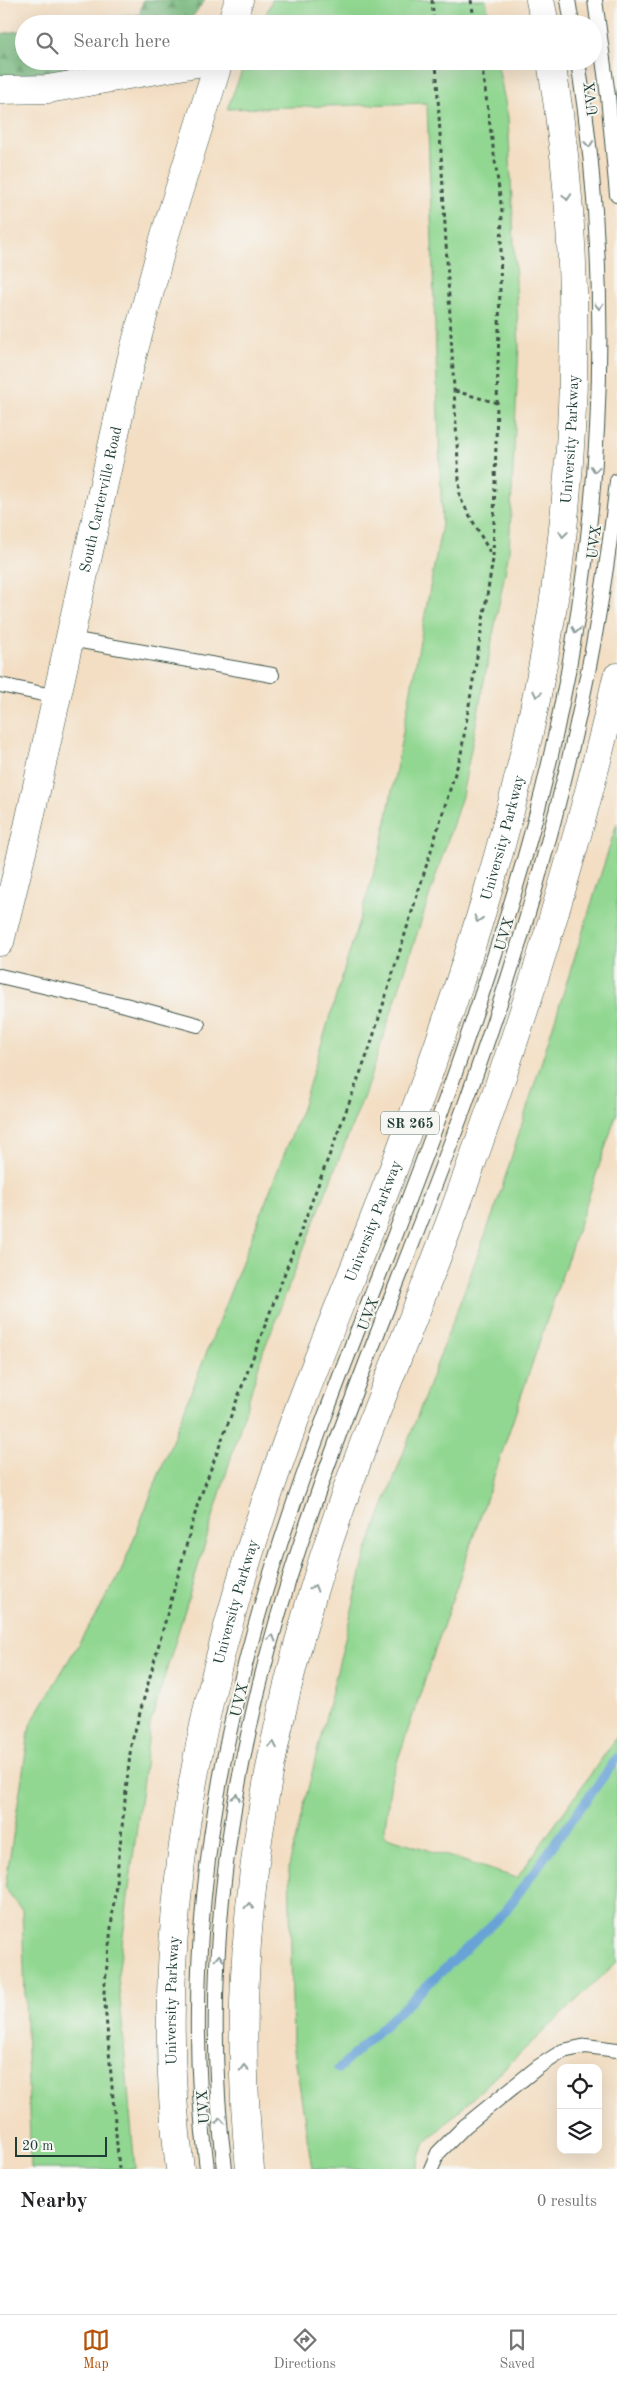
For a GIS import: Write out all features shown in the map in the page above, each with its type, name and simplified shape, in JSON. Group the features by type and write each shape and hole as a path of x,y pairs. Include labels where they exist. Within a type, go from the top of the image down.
{"main road":[{"path":"234,15 239,0"},
{"path":"540,0 543,15"},
{"path":"0,90 48,89 157,70"},
{"name":"South Carterville Road","path":"0,942 57,697 131,361 165,234 216,70"},
{"name":"University Parkway","path":"180,2169 172,2069 171,2014 176,1903 190,1795 200,1742 241,1582 287,1441 404,1140 458,983 506,824 529,735 548,638 558,573 568,473 572,336 565,172 552,70"},
{"path":"250,2169 245,2122 243,2049 244,1967 250,1894 262,1803 291,1669 314,1589 340,1511 378,1406 458,1201 531,993 579,835 617,677"}],"lane":[{"path":"568,0 570,15"},
{"name":"UVX","path":"595,0 597,15"},
{"name":"UVX","path":"602,52 617,195"},
{"path":"207,2169 199,2085 197,2023 199,1948 205,1872 226,1751 249,1650 274,1561 304,1474 430,1144 489,972 516,887 540,801 570,665 591,518 597,446 599,372 599,282 594,191 579,70"},
{"name":"UVX","path":"225,2169 217,2064 219,1944 224,1884 235,1802 251,1720 271,1640 311,1513 468,1098 526,915 563,784 591,665 602,602 617,481"},
{"path":"70,639 272,676"},
{"path":"0,685 57,697"},
{"path":"0,976 124,1005 198,1025"},
{"path":"431,2169 438,2153 465,2126 538,2067 563,2051 586,2046 617,2050"}],"path":[{"path":"432,0 433,15"},
{"path":"470,0 473,15"},
{"path":"437,70 460,498 493,559"},
{"path":"120,2169 104,1992 131,1745 198,1503 369,1050 461,754 493,559 502,210 482,70"},
{"path":"455,391 497,403"}],"green space":[{"path":"143,0 205,0 194,15 133,15 140,14"},
{"path":"272,0 486,0 488,15 266,15"},
{"path":"15,32 15,70 60,70 0,77 0,34"},
{"path":"242,70 499,70 508,117 519,346 509,552 462,796 365,1093 263,1352 150,1725 118,1976 135,2169 31,2169 22,1910 5,1888 30,1725 120,1574 301,1111 381,849 442,524 427,103 227,109"},
{"path":"617,823 617,1113 391,1780 384,1836 517,1878 617,1737 617,1962 425,2143 416,2169 312,2169 293,2043 289,1866 366,1553 496,1206"}],"waterway":[{"path":"338,2069 504,1913 617,1758"}]}
